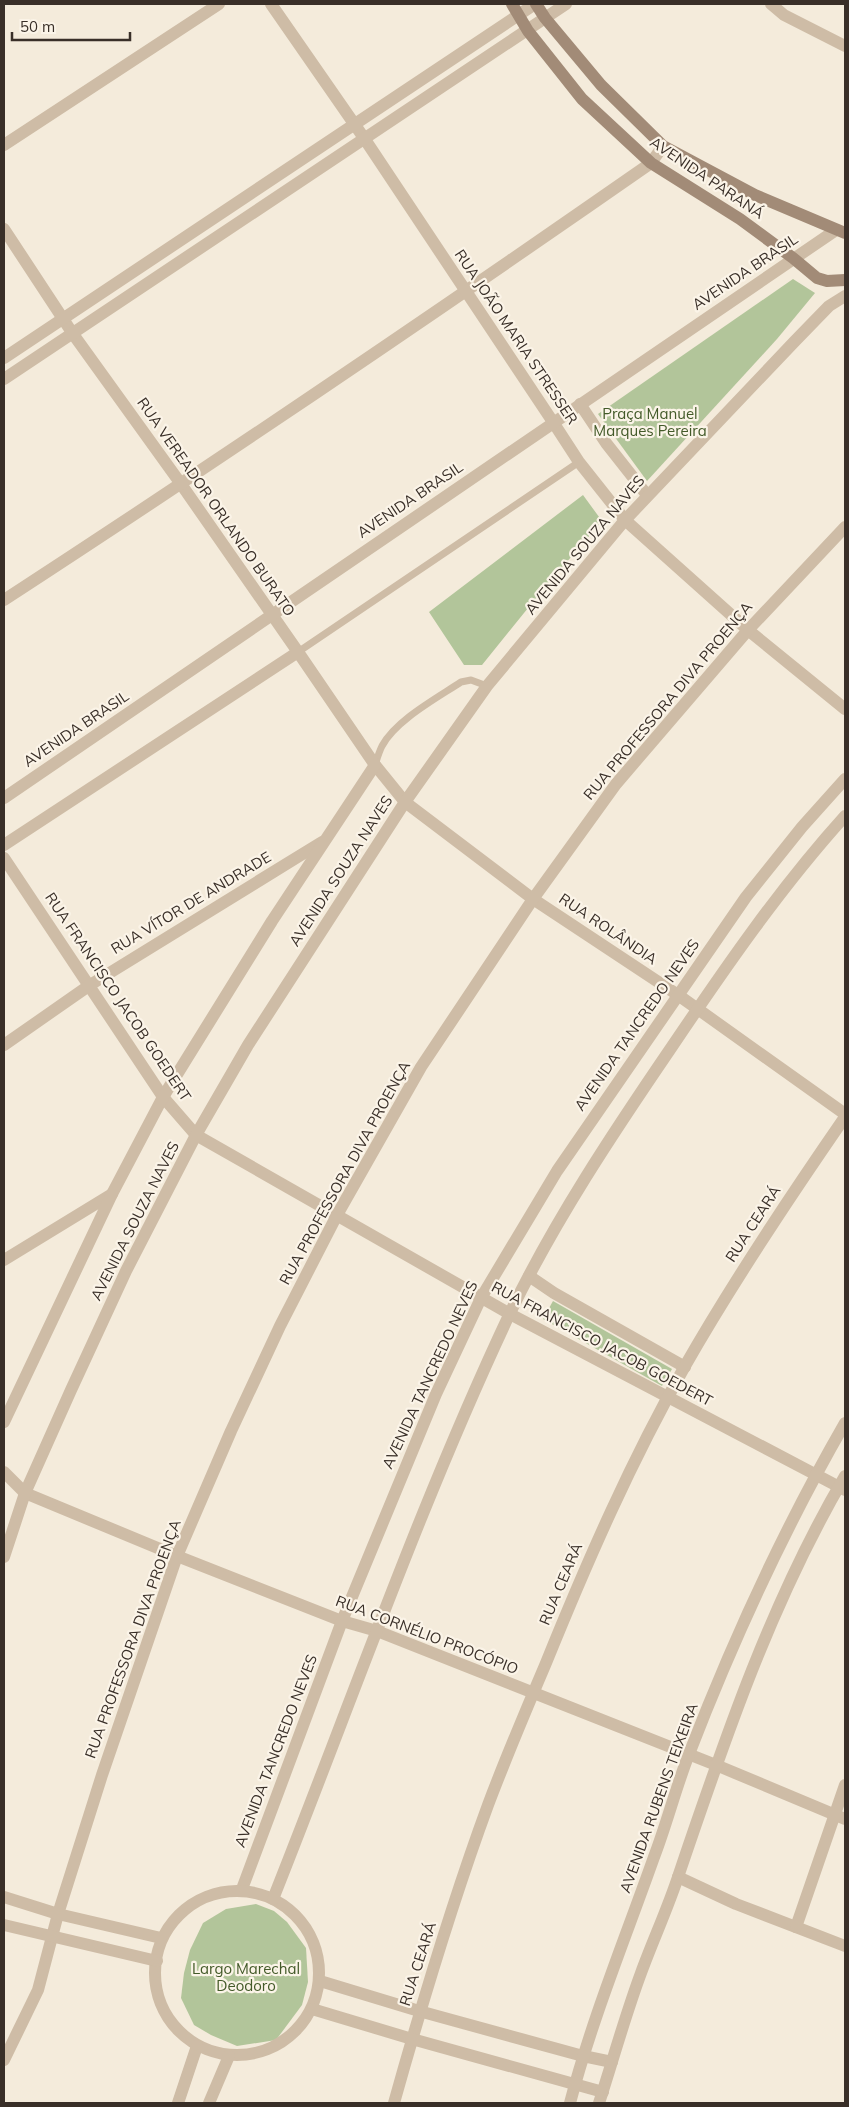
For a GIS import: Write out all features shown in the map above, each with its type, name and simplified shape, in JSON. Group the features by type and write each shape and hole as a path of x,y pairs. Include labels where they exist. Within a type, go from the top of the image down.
{"main road":[{"name":"AVENIDA PARANÁ","path":"535,4 601,85 663,146 755,195 840,231"},
{"name":"AVENIDA PARANÁ","path":"516,9 528,31 582,99 650,163 740,219 817,278 827,281 845,280"}],"street":[{"path":"4,146 219,4"},
{"name":"RUA JOÃO MARIA STRESSER","path":"271,4 364,138 579,462 625,520 748,630 845,709"},
{"path":"4,358 353,123 516,9 535,4"},
{"path":"4,379 566,4"},
{"path":"771,4 784,16 845,46"},
{"path":"4,600 181,484 466,291 650,163 663,146"},
{"name":"RUA VEREADOR ORLANDO BURATO","path":"4,229 73,334 181,484 375,765 405,802"},
{"name":"AVENIDA BRASIL","path":"4,798 793,258 840,231"},
{"name":"AVENIDA SOUZA NAVES","path":"4,1557 25,1493 126,1271 196,1135 248,1045 405,802 487,686 625,520 802,334 830,306 845,296"},
{"name":"RUA JOÃO MARIA STRESSER","path":"580,404 606,443 647,495"},
{"name":"RUA PROFESSORA DIVA PROENÇA","path":"4,2060 38,1990 58,1914 102,1775 177,1556 230,1431 280,1326 337,1215 421,1067 533,899 616,784 748,630 845,528"},
{"path":"4,845 298,652"},
{"name":"AVENIDA SOUZA NAVES","path":"4,1422 112,1194 163,1097 322,842 375,765"},
{"name":"AVENIDA TANCREDO NEVES","path":"242,1889 342,1621 436,1394 481,1298 557,1171 746,897 802,827 845,779"},
{"name":"RUA ROLÂNDIA","path":"405,802 533,899 678,995 845,1116"},
{"path":"273,1899 417,1526 510,1314 529,1276 584,1182 697,1009 761,919 825,838 845,816"},
{"name":"RUA VÍTOR DE ANDRADE","path":"4,1044 90,984 322,842"},
{"name":"RUA FRANCISCO JACOB GOEDERT","path":"4,858 90,984 163,1097 196,1135 510,1314 815,1476 843,1484"},
{"name":"RUA CEARÁ","path":"394,2103 420,2012 488,1805 577,1586 616,1500 668,1398 718,1309 845,1116"},
{"path":"4,1260 112,1194"},
{"name":"RUA FRANCISCO JACOB GOEDERT","path":"529,1276 554,1293 685,1367"},
{"name":"AVENIDA RUBENS TEIXEIRA","path":"570,2103 583,2056 655,1856 689,1754 775,1554 845,1423"},
{"name":"RUA CORNÉLIO PROCÓPIO","path":"4,1472 25,1493 177,1556 342,1621 377,1631 689,1754 840,1816"},
{"path":"312,2009 412,2040 575,2084 601,2097 641,1974 678,1877 716,1765 751,1674 793,1576 843,1484"},
{"path":"796,1927 840,1816 845,1784"},
{"path":"678,1877 736,1904 845,1946"},
{"path":"242,1889 273,1899 300,1919 316,1948 320,1981 312,2009 292,2036 263,2052 230,2056 197,2046 173,2026 158,1998 157,1961 161,1938 183,1910 214,1893 242,1889"},
{"path":"4,1897 58,1914 161,1938"},
{"path":"4,1925 157,1961"},
{"path":"320,1981 420,2012 583,2056 612,2062"},
{"path":"178,2103 197,2046"},
{"path":"209,2103 230,2056"}],"lane":[{"path":"298,652 579,462"},
{"path":"375,765 382,746 403,722 462,682 471,680 487,686"}],"green space":[{"name":"Praça Manuel Marques Pereira","path":"793,279 815,293 777,339 647,481 598,414"},
{"path":"583,495 602,521 482,665 464,665 429,612"},
{"path":"553,1301 672,1369 662,1386 543,1319"},
{"name":"Largo Marechal Deodoro","path":"256,1904 274,1911 287,1922 306,1948 308,1982 302,2005 276,2040 237,2046 211,2035 194,2025 181,1998 184,1973 190,1950 203,1923 226,1909"}]}
